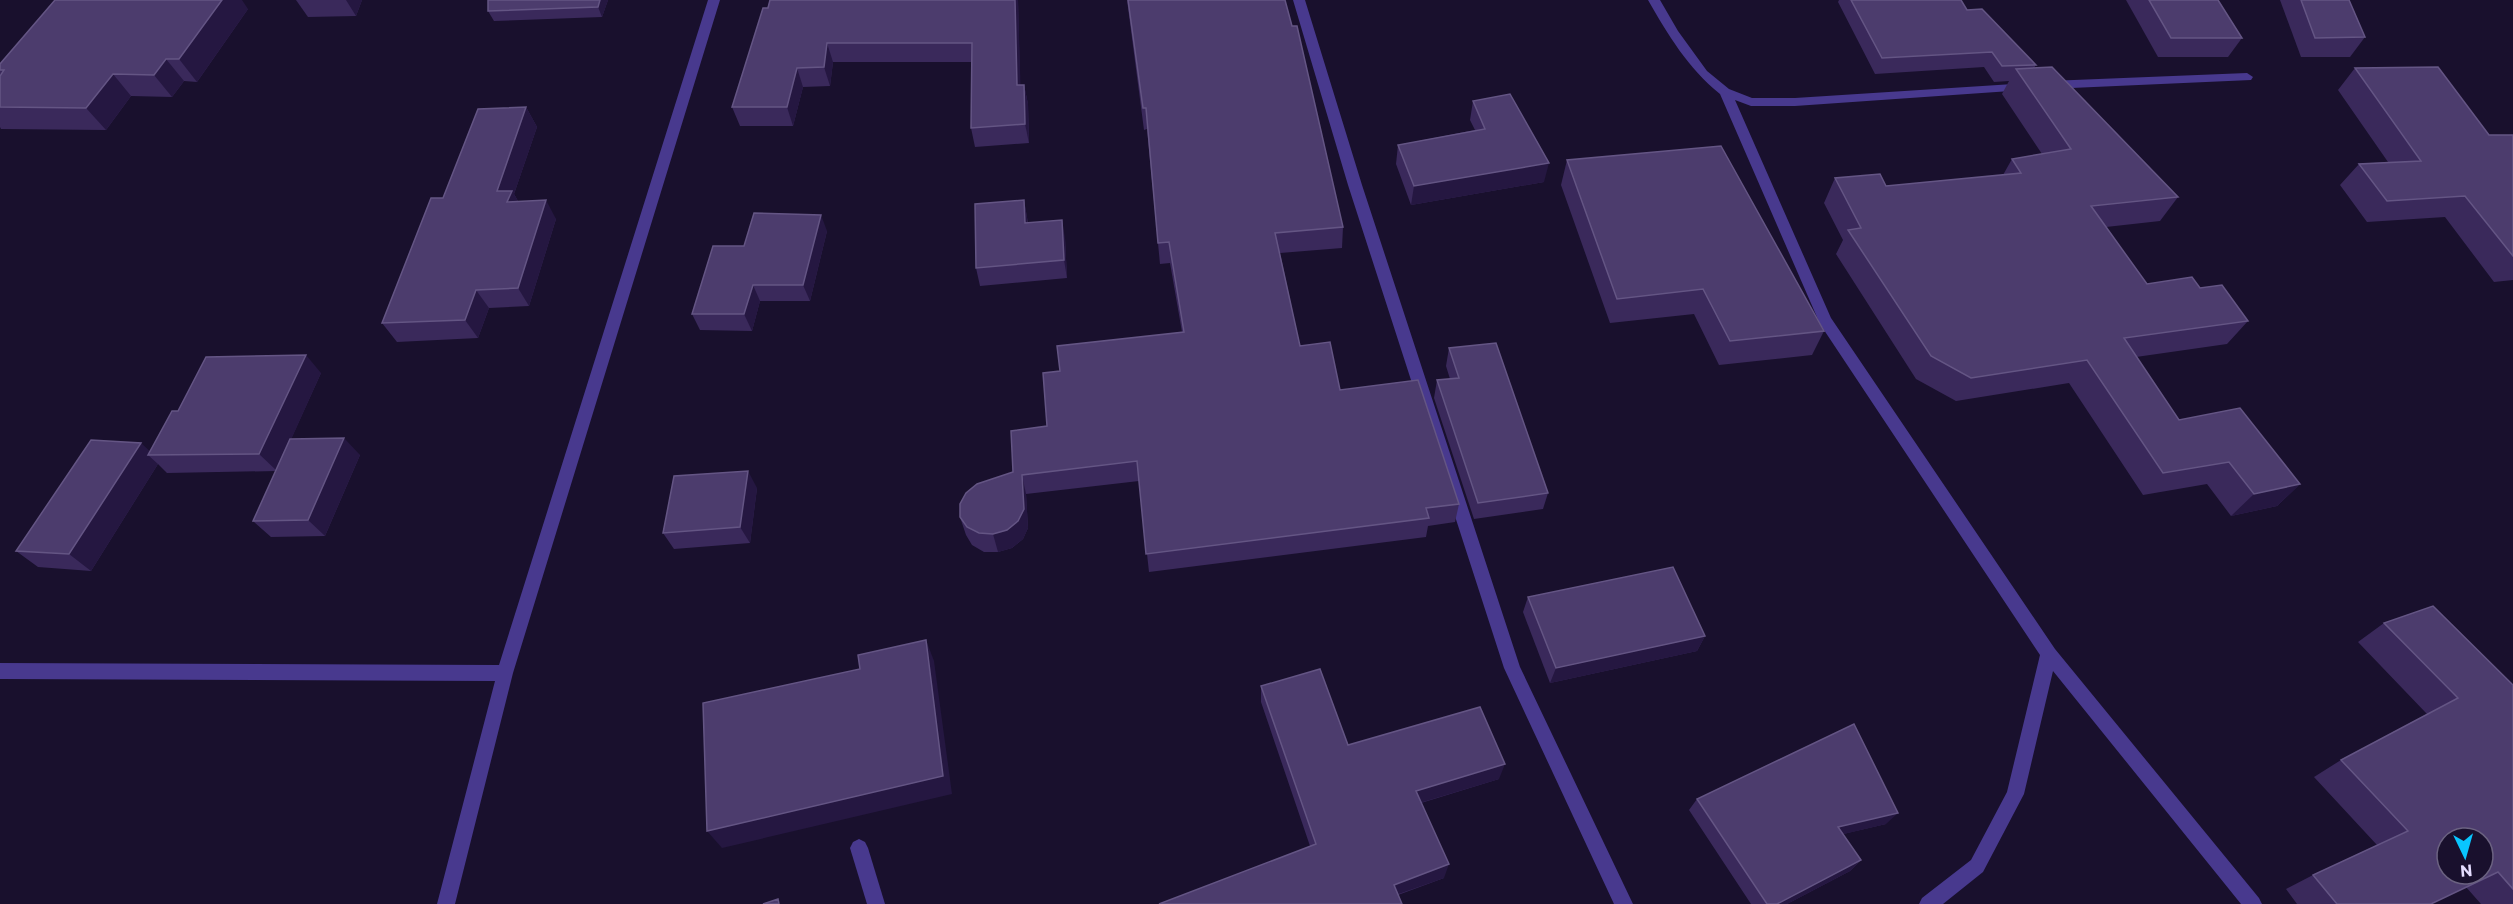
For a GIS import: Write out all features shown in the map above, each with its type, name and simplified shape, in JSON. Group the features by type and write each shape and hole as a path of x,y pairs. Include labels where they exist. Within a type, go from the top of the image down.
{"street":[{"path":"446,904 505,673 714,0"},
{"path":"1299,0 1355,184 1512,668 1624,904"},
{"path":"1654,0 1673,33 1703,74 1725,92 1751,102 1795,102 1992,88 2247,77"},
{"path":"1725,92 1825,320 2049,654 2253,904"},
{"path":"1928,904 1977,866 2015,794 2049,654"},
{"path":"0,671 505,673"},
{"path":"860,848 876,904"}],"building":[{"path":"55,0 222,0 179,59 166,59 154,75 113,74 86,108 0,107 0,76 4,70 0,70 0,64"},
{"path":"488,0 600,0 598,7 488,11"},
{"path":"770,0 1015,0 1017,85 1024,85 1025,124 971,128 972,43 827,43 824,67 797,68 787,107 732,107 763,8 768,8"},
{"path":"1128,0 1285,0 1292,26 1297,26 1343,227 1275,233 1300,346 1330,342 1340,390 1418,380 1459,504 1426,508 1429,518 1146,554 1137,461 1022,475 1024,509 1018,521 1007,530 993,534 979,533 967,527 960,517 960,504 966,493 977,484 1013,472 1011,431 1047,426 1043,373 1060,371 1057,346 1184,332 1169,242 1158,243 1146,108 1143,108"},
{"path":"1851,0 1961,0 1967,10 1982,9 2036,65 2002,66 1992,52 1882,58"},
{"path":"2149,0 2218,0 2242,38 2171,38"},
{"path":"2301,0 2349,0 2365,37 2315,38"},
{"path":"2052,67 2178,197 2091,206 2147,284 2192,277 2200,288 2222,285 2248,321 2124,338 2179,420 2240,408 2300,484 2254,494 2229,462 2163,473 2087,360 1971,378 1931,356 1848,230 1861,228 1835,178 1880,174 1886,186 2021,173 2012,159 2071,149 2016,69"},
{"path":"2438,67 2489,135 2513,135 2513,256 2465,196 2387,201 2359,164 2421,161 2355,68"},
{"path":"1510,94 1549,163 1414,186 1398,145 1485,129 1473,101"},
{"path":"526,107 497,191 512,191 507,202 546,200 518,288 476,290 465,320 382,323 431,198 443,198 478,109"},
{"path":"1721,146 1824,331 1730,341 1703,289 1617,299 1567,160"},
{"path":"1024,200 1025,223 1062,220 1064,260 976,268 975,204"},
{"path":"754,213 821,215 803,285 753,285 744,314 692,314 713,246 744,246"},
{"path":"1496,343 1548,493 1478,503 1437,380 1459,378 1449,348"},
{"path":"306,355 259,454 148,455 172,411 178,411 206,357"},
{"path":"344,438 308,520 253,521 290,439"},
{"path":"91,440 141,443 69,554 16,551"},
{"path":"748,471 740,527 663,533 674,476"},
{"path":"1673,567 1705,636 1556,668 1528,597"},
{"path":"2433,606 2513,685 2513,889 2498,872 2495,873 2495,826 2435,826 2435,886 2469,886 2431,904 2337,904 2313,875 2408,831 2341,760 2458,698 2384,623"},
{"path":"926,640 943,776 707,831 703,703 860,669 858,655"},
{"path":"1320,669 1348,745 1480,707 1505,764 1416,791 1449,864 1394,885 1402,904 1159,904 1316,844 1261,686"},
{"path":"1854,724 1898,813 1838,827 1861,860 1777,904 1767,904 1697,799"},
{"path":"778,899 779,904 763,904"}]}
